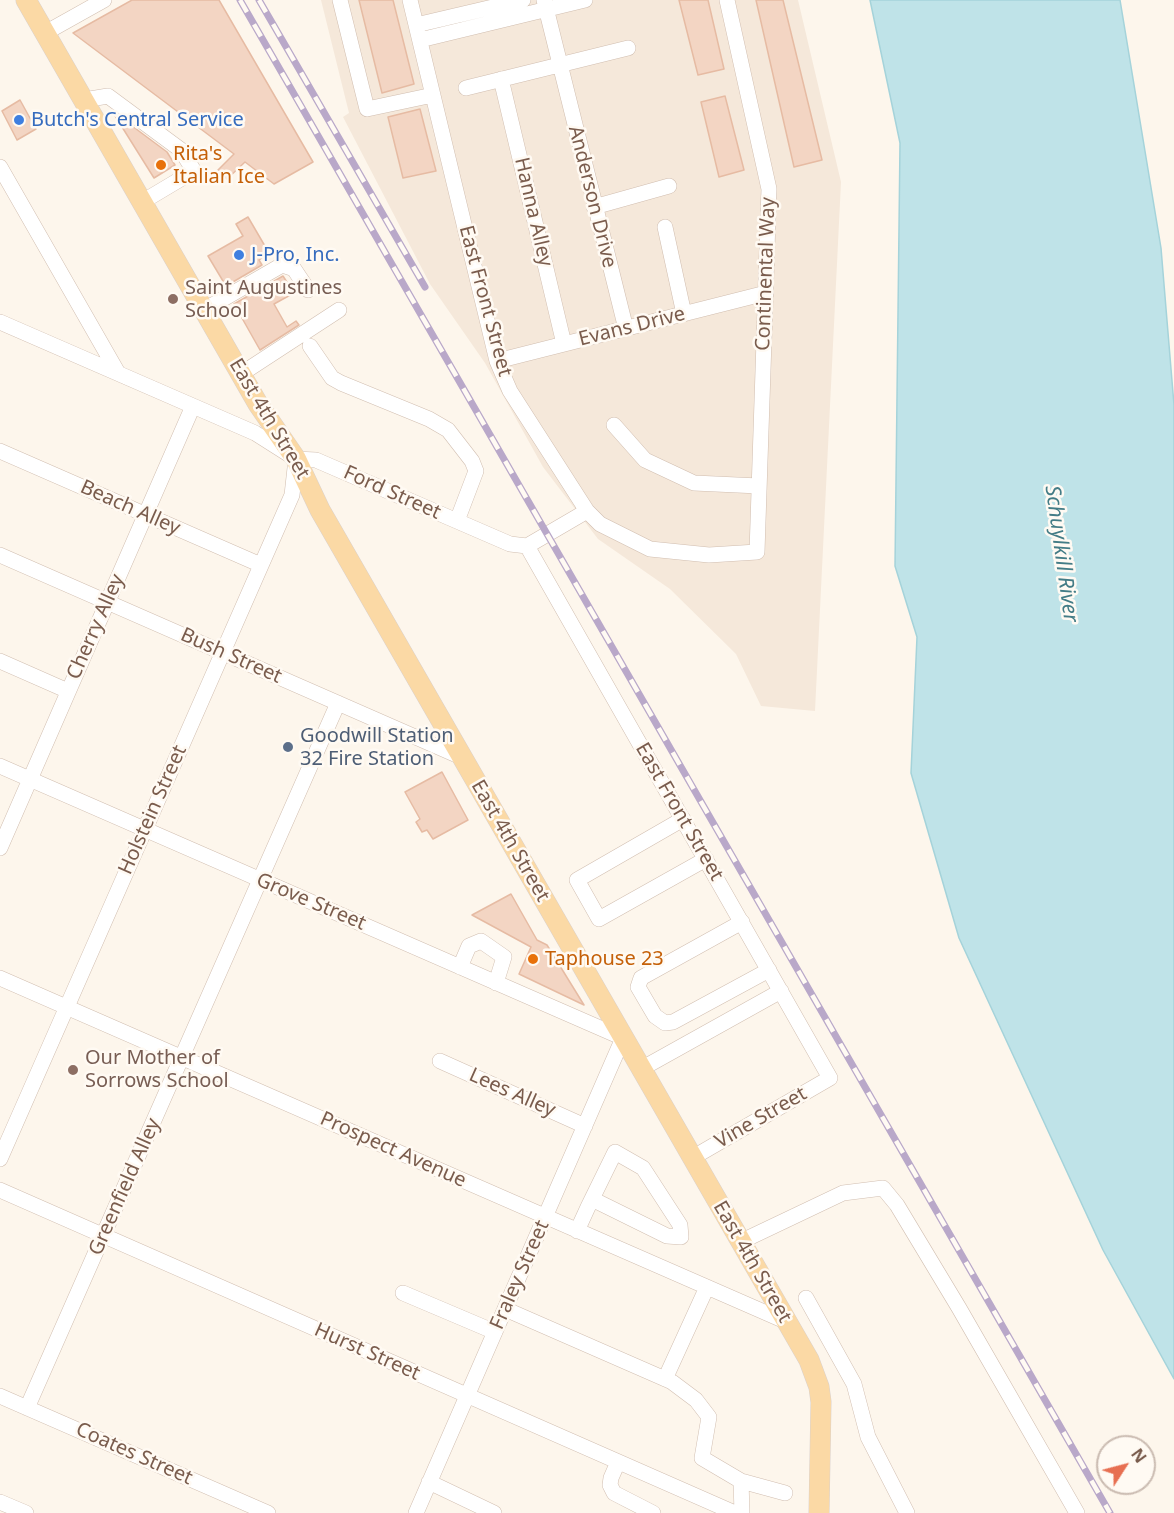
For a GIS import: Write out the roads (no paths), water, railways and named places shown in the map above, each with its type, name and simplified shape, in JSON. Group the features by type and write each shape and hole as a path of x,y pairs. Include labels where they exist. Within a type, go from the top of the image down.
{"main road":[{"name":"East 4th Street","path":"26,0 258,404 296,459 320,510 809,1360 819,1387 822,1417 819,1513"}],"street":[{"path":"45,33 104,0"},
{"path":"340,0 367,109 433,95"},
{"name":"East Front Street","path":"410,0 497,361 525,418 587,512 615,533 650,549 709,555 757,552"},
{"path":"418,32 523,0"},
{"path":"418,32 545,5 585,0"},
{"name":"Continental Way","path":"727,0 770,189 757,552"},
{"name":"Anderson Drive","path":"545,5 626,328"},
{"path":"466,88 627,48"},
{"name":"Hanna Alley","path":"501,80 564,344"},
{"path":"84,100 108,96 181,150 194,171 142,202"},
{"path":"0,167 118,373"},
{"path":"594,207 669,186"},
{"path":"665,227 684,314"},
{"path":"204,310 282,265 294,269 308,290"},
{"name":"Evans Drive","path":"497,361 766,293"},
{"path":"241,374 339,310"},
{"name":"Ford Street","path":"0,322 255,433 296,459 316,459 510,544 527,546"},
{"path":"310,346 332,378 429,419 448,430 472,461 476,471 456,521"},
{"name":"Cherry Alley","path":"0,848 193,406"},
{"path":"614,425 645,460 694,483 759,486"},
{"name":"Beach Alley","path":"0,451 261,565"},
{"name":"Holstein Street","path":"0,1159 292,495 296,459"},
{"path":"527,546 587,512"},
{"name":"East Front Street","path":"527,546 830,1078"},
{"name":"Bush Street","path":"0,555 462,757"},
{"path":"0,661 68,691"},
{"name":"Greenfield Alley","path":"27,1408 338,703"},
{"name":"Grove Street","path":"0,766 623,1038"},
{"path":"683,819 577,880 599,919 706,859"},
{"path":"742,922 647,975 638,982 638,987 655,1016 665,1023 673,1022 768,970"},
{"path":"460,967 470,946 482,941 504,957 496,983"},
{"name":"Prospect Avenue","path":"0,978 787,1322"},
{"path":"641,1069 781,991"},
{"name":"Fraley Street","path":"416,1513 623,1038"},
{"name":"Lees Alley","path":"440,1061 585,1126"},
{"name":"Vine Street","path":"692,1158 830,1078"},
{"path":"577,1231 592,1199 615,1152 643,1168 680,1225 681,1237 667,1236 592,1199"},
{"path":"740,1242 843,1193 883,1188 897,1205 959,1308 1077,1513"},
{"name":"Hurst Street","path":"0,1190 735,1513"},
{"path":"665,1379 707,1287"},
{"path":"403,1293 495,1332"},
{"path":"806,1298 854,1384 868,1437 907,1513"},
{"path":"505,1310 665,1379 696,1400 710,1417 702,1458 741,1481 785,1493"},
{"name":"Coates Street","path":"0,1396 268,1513"},
{"path":"618,1462 610,1485 614,1493 653,1513"},
{"path":"741,1481 742,1513"},
{"path":"429,1482 494,1513"},
{"path":"0,1502 26,1513"}],"water":[{"name":"Schuylkill River","path":"870,0 1120,0 1161,248 1174,405 1174,1379 1103,1250 959,938 911,773 917,637 895,566 900,143"}],"railway":[{"path":"240,0 1110,1513"},
{"path":"259,0 425,287"}],"place":[{"name":"Butch's Central Service","path":"19,120"},
{"name":"Rita's Italian Ice","path":"161,165"},
{"name":"J-Pro, Inc.","path":"239,255"},
{"name":"Saint Augustines School","path":"173,299"},
{"name":"Goodwill Station 32 Fire Station","path":"288,747"},
{"name":"Taphouse 23","path":"533,959"},
{"name":"Our Mother of Sorrows School","path":"73,1070"}]}
